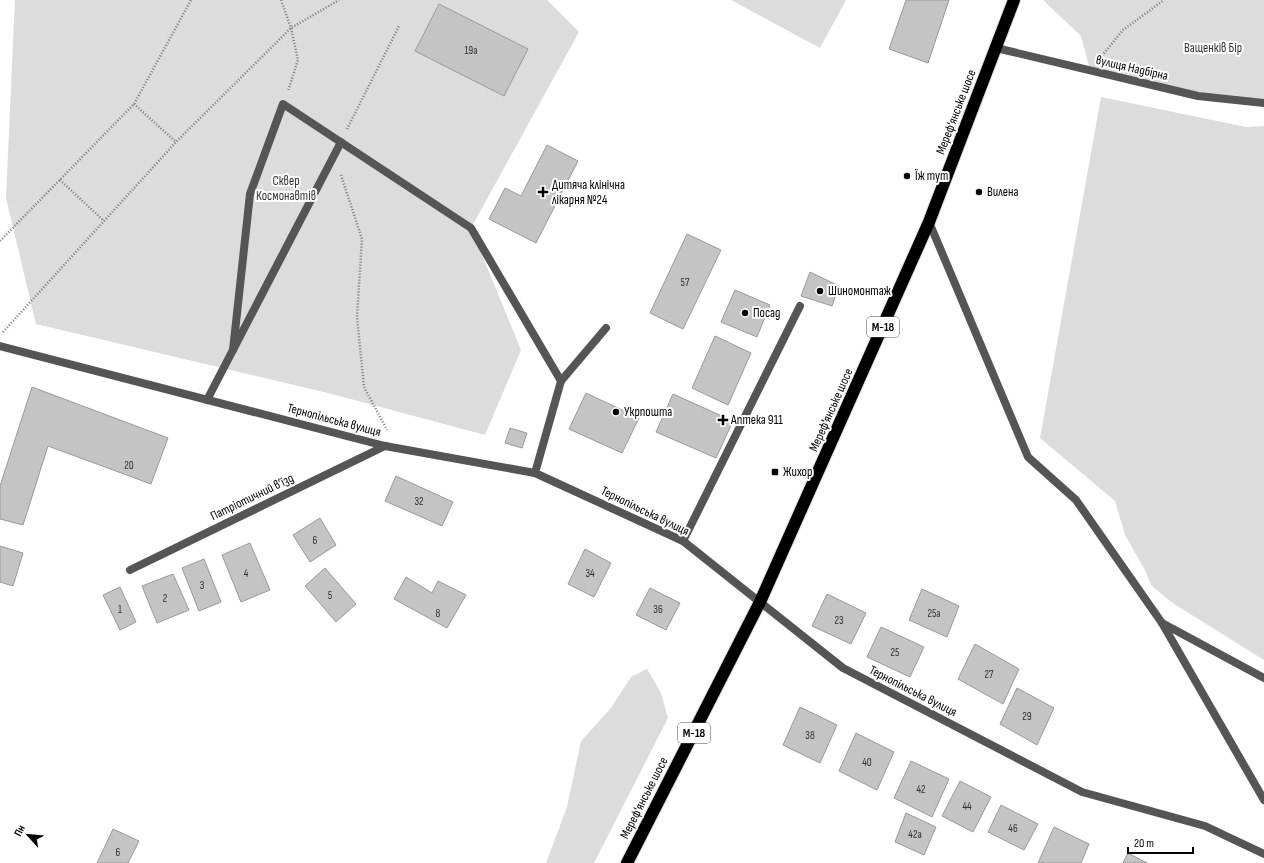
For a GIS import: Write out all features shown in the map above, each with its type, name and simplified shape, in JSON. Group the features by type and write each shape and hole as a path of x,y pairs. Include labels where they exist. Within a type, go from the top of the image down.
{"highway":[{"name":"Мереф'янське шосе","path":"627,863 760,602 929,222 1014,0"}],"street":[{"name":"вулиця Надбірна","path":"996,48 1198,96 1264,103"},
{"path":"233,350 250,194 283,104 471,228 561,381"},
{"path":"207,400 341,142"},
{"path":"929,222 1028,457 1076,500 1162,623 1264,800"},
{"path":"683,541 800,306"},
{"path":"535,473 561,381 606,328"},
{"name":"Тернопільська вулиця","path":"0,346 384,446 535,473 683,541 843,668 1082,792 1205,826 1264,854"},
{"name":"Патріотичний в’їзд","path":"130,570 384,446"},
{"path":"1162,623 1264,678"}],"path":[{"path":"0,241 134,104 190,0"},
{"path":"280,0 291,28 298,60 283,104"},
{"path":"0,335 176,142 291,28 339,0"},
{"path":"1090,70 1123,30 1164,0"},
{"path":"341,142 399,26"},
{"path":"134,104 176,142"},
{"path":"334,154 362,239 357,317 364,387 397,448"},
{"path":"60,180 104,221"}],"green space":[{"name":"Сквер Космонавтів","path":"15,0 547,0 579,32 471,228 521,350 485,435 332,394 36,324 6,198"},
{"path":"731,0 846,0 820,48"},
{"name":"Ващенків Бір","path":"1043,0 1264,0 1264,103 1198,95 1090,70 1081,36"},
{"path":"1101,97 1246,127 1264,126 1264,660 1171,602 1151,585 1146,572 1125,535 1115,501 1040,438"},
{"path":"647,669 661,693 668,718 594,863 546,863 567,807 581,741 611,708 631,677"}],"building":[{"path":"906,0 949,0 928,63 889,49"},
{"path":"439,4 528,49 504,96 415,51"},
{"name":"Дитяча клінічна лікарня №24","path":"547,145 578,161 536,243 489,219 505,188 521,196"},
{"path":"687,234 721,250 683,329 650,313"},
{"name":"Шиномонтаж","path":"810,272 839,286 832,306 801,296"},
{"path":"735,290 770,305 757,337 721,322"},
{"path":"715,336 751,353 728,405 692,388"},
{"path":"32,387 168,438 151,484 48,446 23,525 0,519 0,486"},
{"path":"586,393 639,418 622,453 569,429"},
{"path":"673,394 733,421 716,458 656,432"},
{"path":"510,428 527,433 522,448 505,443"},
{"path":"396,476 453,502 442,526 385,501"},
{"path":"320,518 336,545 310,562 293,535"},
{"path":"250,543 270,590 241,602 222,555"},
{"path":"0,546 23,553 13,586 0,582"},
{"path":"585,549 611,563 594,597 568,584"},
{"path":"204,559 221,602 199,611 182,568"},
{"path":"325,568 356,604 336,622 305,586"},
{"path":"173,574 189,610 157,623 142,586"},
{"path":"406,577 432,593 438,581 466,595 447,628 394,599"},
{"path":"120,587 136,622 120,630 103,595"},
{"path":"650,588 680,603 666,630 636,615"},
{"path":"922,589 959,606 947,637 909,620"},
{"path":"827,594 866,613 851,644 812,626"},
{"path":"881,627 924,647 910,677 867,657"},
{"path":"975,644 1019,669 1003,704 958,679"},
{"path":"1017,688 1054,708 1037,745 1000,724"},
{"path":"800,707 837,725 820,763 783,745"},
{"path":"856,733 894,752 877,790 839,771"},
{"path":"911,761 949,779 932,817 894,798"},
{"path":"960,781 991,797 973,832 942,816"},
{"path":"1001,805 1038,824 1024,850 988,832"},
{"path":"906,813 936,827 924,855 895,842"},
{"path":"1054,827 1089,844 1081,863 1038,863"},
{"path":"113,829 139,841 128,863 97,863"},
{"path":"1128,853 1147,863 1123,863"}],"place":[{"name":"Їж тут","path":"907,176"},
{"name":"Дитяча клінічна лікарня №24","path":"543,192"},
{"name":"Вилена","path":"979,192"},
{"name":"Шиномонтаж","path":"820,291"},
{"name":"Посад","path":"745,313"},
{"name":"Укрпошта","path":"616,412"},
{"name":"Аптека 911","path":"723,420"},
{"name":"Жихор","path":"775,472"}]}
